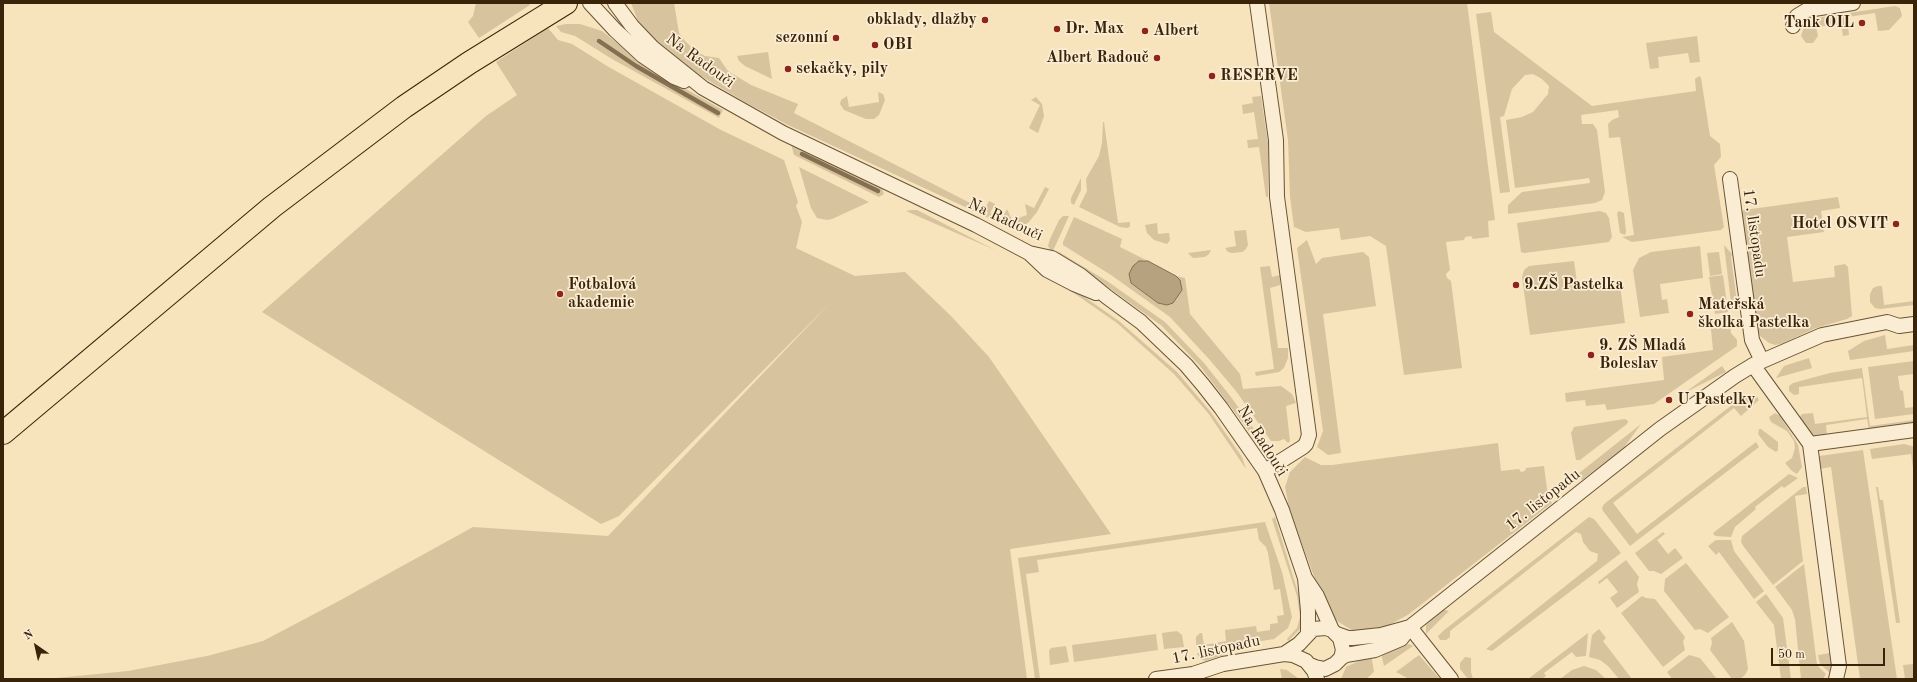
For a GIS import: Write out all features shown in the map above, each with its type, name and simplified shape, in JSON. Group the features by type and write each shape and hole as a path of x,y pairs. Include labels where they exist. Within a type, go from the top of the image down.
{"main road":[{"path":"3,433 194,271 290,192 404,107 469,63 566,3"}],"street":[{"path":"590,3 614,30 643,56 674,77 703,88"},
{"name":"Na Radouči","path":"615,3 632,26 653,48 703,88 783,133 976,225 1029,253 1046,270 1074,284 1107,297 1141,322 1186,365 1221,408 1264,471 1282,510 1305,578"},
{"path":"1256,3 1276,140 1276,197 1309,435 1309,439 1303,447 1264,471"},
{"path":"1793,26 1797,16 1807,10 1853,3"},
{"name":"17. listopadu","path":"1730,179 1752,340 1757,363 1810,444 1839,666 1836,679"},
{"name":"17. listopadu","path":"1338,661 1352,653 1376,650 1401,639 1410,627 1660,429 1735,376 1757,363 1822,335 1887,322 1899,326 1914,324"},
{"path":"1810,444 1914,430"},
{"path":"1305,578 1317,596 1334,632 1342,644 1335,679"},
{"path":"1305,578 1308,611 1306,636 1302,650 1317,679"},
{"path":"1284,654 1306,636 1319,628 1348,638 1354,638 1381,635 1410,627 1451,679"},
{"path":"1284,654 1293,655 1314,668 1326,669 1338,661"},
{"name":"17. listopadu","path":"1156,679 1193,674 1223,664 1284,654"}],"shaded area":[{"path":"476,3 528,3 530,5 479,38 468,22 473,16"},
{"path":"631,3 674,3 679,33 696,51 705,56 719,58 728,71 751,85 798,104 794,113 984,210 989,201 995,204 990,213 1002,219 1007,209 1012,220 1027,215 1025,204 1034,208 1045,187 1049,189 1037,212 1028,223 1016,228 1004,225 788,125 699,75 661,46 638,21"},
{"path":"1269,3 1467,3 1495,220 1488,221 1489,237 1473,239 1471,236 1465,237 1464,240 1446,242 1450,270 1446,274 1447,278 1451,281 1462,368 1404,375 1386,246 1370,236 1341,240 1339,228 1306,232 1294,227 1290,197 1288,140"},
{"path":"1895,6 1900,8 1902,16 1889,30 1878,31 1875,13 1847,17 1849,35 1843,36 1841,24 1816,27 1818,36 1813,43 1806,43 1801,36 1805,24 1816,18"},
{"path":"1491,12 1494,32 1592,106 1696,91 1695,79 1699,76 1701,78 1710,136 1720,144 1721,157 1714,165 1724,227 1721,230 1632,242 1622,237 1634,235 1620,137 1609,138 1608,124 1612,120 1619,117 1618,110 1581,115 1582,124 1593,124 1597,130 1605,192 1602,200 1595,203 1508,214 1508,205 1522,192 1590,183 1589,178 1515,188 1506,120 1522,117 1533,112 1548,94 1549,86 1542,79 1533,74 1525,75 1512,89 1504,116 1500,117 1510,192 1500,193 1476,14"},
{"path":"580,24 602,31 640,61 663,76 723,110 719,118 612,59 575,36 561,32 556,26"},
{"path":"548,28 558,40 572,44 607,66 721,130 784,160 798,202 796,206 802,222 796,248 855,276 905,272 951,316 989,357 1111,534 1010,549 1027,679 46,679 128,671 207,656 263,641 473,527 608,536 831,302 619,516 601,524 262,312 486,116 517,95 496,62"},
{"path":"1697,36 1700,62 1690,63 1688,53 1658,57 1659,68 1650,69 1646,43"},
{"path":"768,52 772,79 745,66 739,61 737,56"},
{"path":"878,92 883,94 885,100 879,115 874,119 866,119 844,110 840,104 841,100 847,96 849,107 879,102"},
{"path":"1261,96 1268,143 1268,197 1266,197 1259,147 1248,148 1247,140 1258,139 1254,112 1243,114 1242,105 1253,103 1252,97"},
{"path":"1036,97 1042,104 1044,116 1038,133 1029,128 1040,105 1031,100"},
{"path":"1103,122 1118,223 1130,222 1130,226 1128,228 1120,227 1079,207 1087,191 1086,179 1099,156 1102,143"},
{"path":"791,144 882,189 884,194 879,197 794,155"},
{"path":"799,167 869,202 832,219 827,220 817,218 811,208"},
{"path":"1081,178 1081,190 1074,205 1071,203 1071,198"},
{"path":"1838,197 1840,208 1821,211 1824,232 1787,237 1793,282 1835,277 1834,266 1845,264 1848,267 1852,316 1847,319 1816,328 1781,344 1775,345 1769,343 1760,336 1757,331 1741,212 1744,210"},
{"path":"917,210 995,250 906,211"},
{"path":"1600,211 1606,213 1609,218 1612,237 1609,242 1524,253 1521,252 1517,223"},
{"path":"1619,211 1624,213 1625,235 1620,233 1617,213"},
{"path":"1063,216 1069,216 1052,253 1048,246 1050,239 1059,220"},
{"path":"1074,217 1122,239 1120,247 1148,261 1143,260 1131,283 1158,303 1180,280 1176,276 1185,278 1190,314 1240,374 1243,389 1281,386 1292,394 1296,403 1286,406 1290,441 1288,443 1284,439 1279,441 1271,441 1236,391 1170,317 1111,275 1063,245"},
{"path":"1157,223 1158,234 1169,233 1170,240 1167,244 1154,240 1147,233 1145,225"},
{"path":"1246,230 1248,245 1246,249 1242,252 1228,252 1225,248 1236,246 1234,231"},
{"path":"1307,240 1316,264 1322,258 1363,252 1369,257 1376,306 1323,314 1341,453 1328,455 1317,447 1323,431 1297,248"},
{"path":"1724,245 1732,254 1731,257 1737,302 1731,303"},
{"path":"1700,246 1703,278 1660,284 1662,300 1667,299 1669,313 1640,317 1633,270 1639,258 1651,252"},
{"path":"1211,250 1205,257 1193,258 1188,253"},
{"path":"1059,252 1107,281 1165,322 1204,363 1231,397 1266,446 1255,439 1200,366 1162,326 1105,285 1057,256"},
{"path":"1719,252 1722,274 1710,276 1707,253"},
{"path":"1139,261 1148,261 1176,276 1180,280 1182,290 1173,303 1167,305 1158,303 1131,283 1129,274 1133,266"},
{"path":"1574,261 1578,290 1620,285 1625,323 1530,335 1522,277 1524,270 1529,266"},
{"path":"1270,266 1272,277 1280,275 1280,285 1270,288 1278,348 1288,348 1288,358 1284,368 1279,372 1256,376 1255,372 1274,369 1260,267"},
{"path":"1049,275 1073,289 1119,321 1177,372 1210,411 1242,457 1246,469 1208,413 1174,374 1117,323 1071,291 1047,278"},
{"path":"1723,275 1728,312 1715,314 1709,277"},
{"path":"1882,286 1884,305 1914,301 1914,305 1880,309 1875,308 1870,302 1870,294 1873,288"},
{"path":"1729,317 1731,333 1737,340 1737,346 1654,404 1607,410 1605,404 1586,406 1585,400 1566,402 1565,393 1664,380 1662,357 1713,350 1710,319"},
{"path":"1885,335 1887,349 1914,345 1914,351 1850,360 1848,351 1864,341"},
{"path":"1809,358 1812,368 1776,378 1784,366"},
{"path":"1914,361 1914,374 1898,376 1900,390 1903,391 1905,408 1914,407 1914,414 1875,419 1868,367"},
{"path":"1722,366 1726,372 1684,393"},
{"path":"1862,368 1870,426 1914,420 1914,423 1869,429 1867,419 1826,425 1827,436 1816,436 1807,431 1799,418 1802,414 1813,413 1815,424 1867,417 1862,378 1799,387 1799,394 1794,395 1789,391 1789,386 1793,383 1830,373"},
{"path":"1751,394 1756,395 1759,400 1741,416 1734,408 1613,503 1637,534 1756,442 1759,447 1630,546 1603,511 1602,508 1604,504 1732,405"},
{"path":"1775,413 1780,416 1798,445 1802,467 1797,474 1785,463 1792,458 1795,448 1794,441 1787,431 1771,422 1769,417"},
{"path":"1625,419 1628,421 1627,424 1580,460 1576,460 1571,433 1574,427"},
{"path":"1641,424 1623,449 1582,480 1578,474"},
{"path":"1759,429 1778,442 1778,450 1776,452 1768,447 1758,434"},
{"path":"1498,443 1501,471 1519,469 1521,472 1525,471 1526,468 1544,466 1548,496 1552,503 1409,614 1379,631 1355,632 1337,621 1324,603 1290,512 1285,487 1290,472 1305,457 1321,465 1332,465"},
{"path":"1904,444 1914,448 1914,475 1911,454 1872,459 1870,449"},
{"path":"1863,450 1897,679 1860,679 1831,467 1819,469 1819,456"},
{"path":"1789,474 1798,478 1784,488 1782,486 1755,507 1756,509 1735,527 1731,537 1715,536 1713,533"},
{"path":"1803,487 1806,487 1807,494 1795,496 1803,561 1773,585 1744,547 1741,542 1742,536"},
{"path":"1876,487 1878,487 1880,500 1883,500 1900,623 1896,623"},
{"path":"1275,517 1302,606 1303,618 1300,629 1288,641 1287,639 1297,628 1300,617 1297,596 1272,519"},
{"path":"1589,517 1594,519 1621,553 1492,651 1486,649 1597,561 1598,554 1590,551 1583,542 1581,534 1576,532 1450,631 1450,637 1446,640 1440,640 1438,636 1443,631"},
{"path":"1265,522 1282,572 1292,617 1288,628 1274,639 1224,647 1196,645 1196,637 1200,633 1202,633 1204,645 1226,641 1225,630 1256,626 1257,632 1270,630 1270,624 1278,623 1277,616 1284,615 1280,589 1274,590 1268,553 1266,547 1259,540 1257,528 1037,560 1039,572 1026,574 1040,679 1035,679 1018,558"},
{"path":"1663,532 1665,534 1657,540 1668,554 1675,548 1683,558 1661,574 1654,571 1649,571 1635,553"},
{"path":"1716,540 1731,540 1734,551 1764,591 1754,599 1719,552 1716,555 1708,546"},
{"path":"1626,560 1639,577 1637,584 1639,592 1617,608 1610,598 1618,592 1607,578 1599,584 1598,582"},
{"path":"1686,563 1729,617 1708,633 1700,629 1695,630 1664,591 1665,579"},
{"path":"1804,564 1817,665 1826,674 1823,679 1801,679 1795,619 1792,610 1775,587"},
{"path":"1766,594 1783,618 1791,679 1781,679 1774,625 1756,602"},
{"path":"1642,596 1655,599 1685,637 1683,642 1685,650 1663,667 1621,613"},
{"path":"1441,609 1449,611 1426,634 1426,625"},
{"path":"1732,622 1744,641 1748,669 1745,675 1740,679 1732,679 1710,650 1712,643 1711,638"},
{"path":"1599,629 1606,638 1603,641 1632,679 1619,679 1608,666 1600,660 1589,657 1592,635"},
{"path":"1177,631 1182,635 1184,647 1164,649 1162,633"},
{"path":"1588,633 1586,656 1576,657 1572,652 1544,673 1546,676 1542,679 1528,679"},
{"path":"1156,634 1158,650 1074,662 1072,645"},
{"path":"1409,644 1413,646 1384,666 1381,653"},
{"path":"1066,646 1069,662 1050,665 1049,651 1051,648"},
{"path":"1197,653 1224,655 1205,661 1199,658"},
{"path":"1830,653 1830,673 1820,664 1818,655"},
{"path":"1371,655 1374,671 1366,679 1341,679 1346,667"},
{"path":"1419,655 1440,679 1409,679 1396,672"},
{"path":"1689,655 1700,658 1717,679 1672,679 1667,672"},
{"path":"1465,657 1471,658 1471,672 1473,679 1468,679 1460,669 1460,663"},
{"path":"1914,664 1914,679 1905,679 1903,665"},
{"path":"1584,666 1596,670 1606,679 1560,679 1572,670"},
{"path":"1280,669 1287,670 1299,679 1282,679"}],"waterway":[{"path":"599,41 636,66 718,113"},
{"path":"802,154 878,191"}],"place":[{"name":"obklady, dlažby","path":"985,20"},
{"name":"Tank OIL","path":"1862,23"},
{"name":"Dr. Max","path":"1057,29"},
{"name":"Albert","path":"1145,31"},
{"name":"sezonní","path":"836,38"},
{"name":"OBI","path":"875,45"},
{"name":"Albert Radouč","path":"1157,58"},
{"name":"sekačky, pily","path":"788,69"},
{"name":"RESERVE","path":"1212,76"},
{"name":"Hotel OSVIT","path":"1896,224"},
{"name":"9.ZŠ Pastelka","path":"1516,285"},
{"name":"Fotbalová akademie","path":"560,294"},
{"name":"Mateřská školka Pastelka","path":"1690,314"},
{"name":"9. ZŠ Mladá Boleslav","path":"1591,355"},
{"name":"U Pastelky","path":"1669,400"}]}
